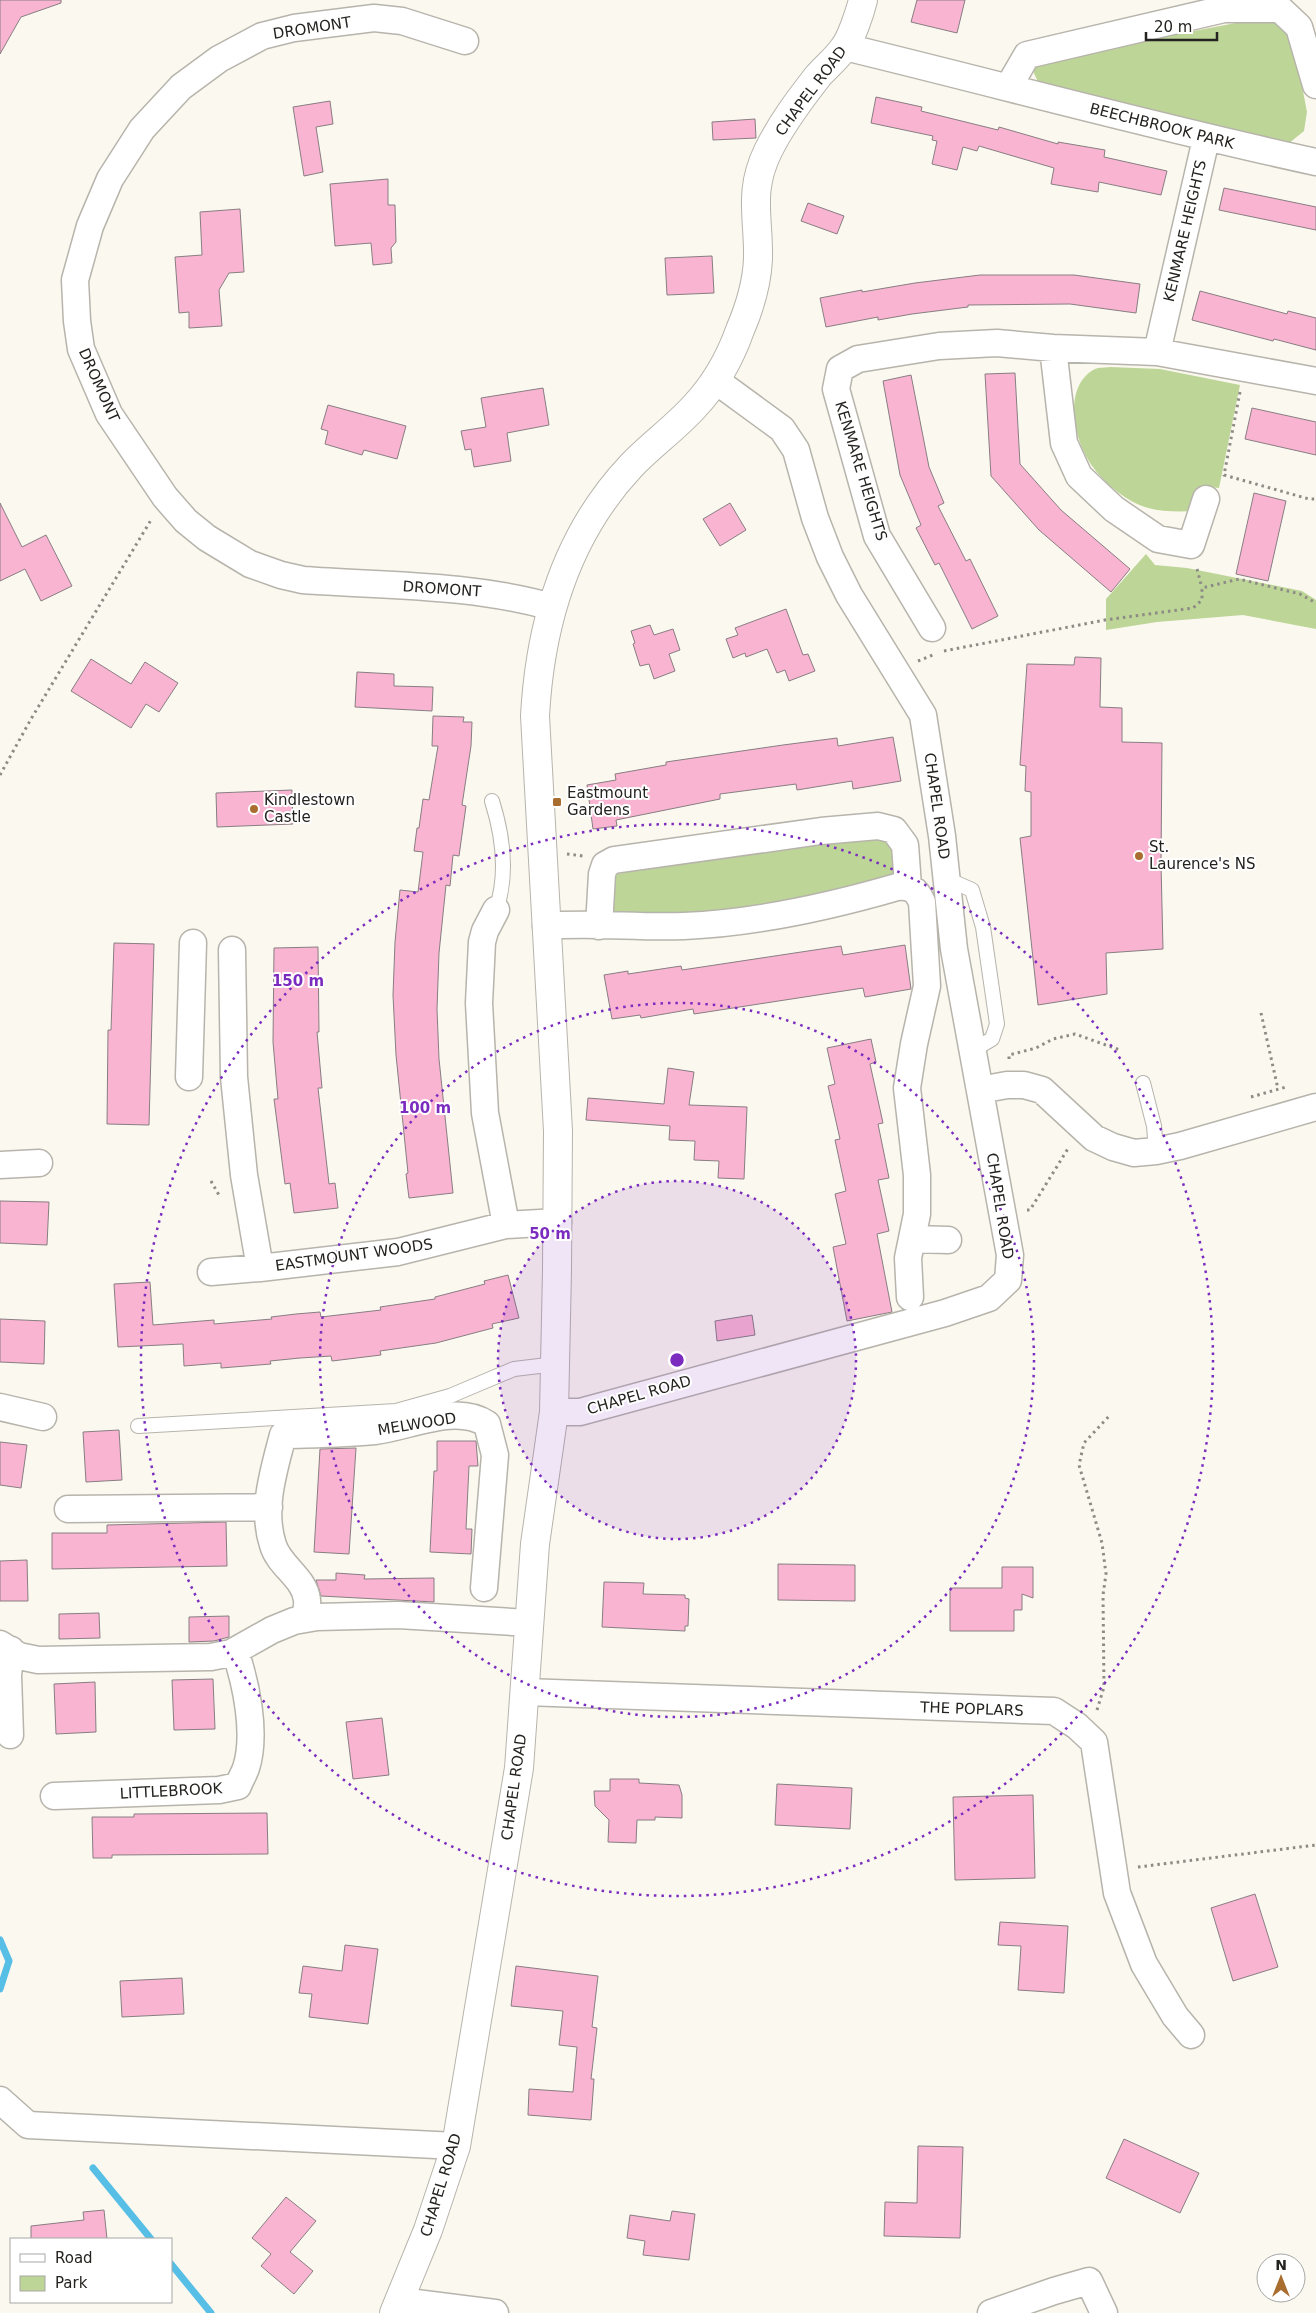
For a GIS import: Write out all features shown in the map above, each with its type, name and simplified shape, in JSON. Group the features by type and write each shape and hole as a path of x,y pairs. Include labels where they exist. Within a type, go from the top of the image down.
{"street":[{"name":"CHAPEL ROAD","path":"397,2307 428,2230 456,2146 519,1768 535,1544 554,1412 580,1412 945,1313 989,1298 1008,1280 1010,1255 1003,1216 992,1088 973,1050 954,949 942,836 923,715 849,595 830,557 815,518 796,450 782,429 715,380 741,330 750,299 758,259 754,208 757,181 765,158 791,113 819,75 845,48 863,0"},
{"path":"1009,86 1028,55 1224,9 1280,9 1299,27 1316,85"},
{"name":"DROMONT","path":"465,41 402,21 374,18 294,28 262,36 219,59 181,87 142,129 130,146 110,179 90,226 75,280 77,321 81,349 109,414 165,497 186,521 207,538 250,564 281,575 313,581 468,590 516,597 552,607"},
{"name":"BEECHBROOK PARK","path":"845,48 1009,86 1206,139 1316,162"},
{"name":"KENMARE HEIGHTS","path":"1157,352 1206,139"},
{"name":"KENMARE HEIGHTS","path":"932,628 877,536 836,389 840,369 858,359 939,346 997,343 1053,348 1157,352 1316,381"},
{"path":"1053,348 1064,443 1079,476 1114,509 1158,539 1191,545 1206,499"},
{"path":"554,1412 558,1131 535,716 537,679 552,607 570,558 600,505 632,465 695,407 715,380"},
{"path":"599,926 602,874 605,865 614,860 820,831 878,826 894,830 905,845 908,886"},
{"path":"546,926 565,924 675,926 731,922 822,906 897,886 908,886 917,892 922,902 928,986 914,1044 907,1088 917,1175 917,1214 908,1258 910,1298"},
{"path":"496,910 485,931 482,942 479,1003 485,1113 506,1226"},
{"path":"190,1077 193,943"},
{"name":"EASTMOUNT WOODS","path":"232,950 232,1039 244,1174 260,1268"},
{"path":"192,1039 232,1039"},
{"path":"992,1088 1024,1085 1042,1090 1094,1138 1113,1147 1134,1153 1156,1152 1316,1107"},
{"path":"0,1165 39,1163"},
{"name":"EASTMOUNT WOODS","path":"212,1272 398,1252 506,1226 558,1222"},
{"path":"912,1239 948,1240"},
{"path":"0,1407 43,1417"},
{"name":"MELWOOD","path":"304,1619 307,1600 298,1580 282,1562 273,1546 269,1525 270,1486 283,1435 377,1430 449,1416 478,1418 487,1424 496,1455 484,1588"},
{"path":"68,1509 269,1507"},
{"path":"5,1647 19,1656 38,1660 211,1657 235,1651 272,1630 304,1619 398,1615 529,1623"},
{"path":"5,1647 10,1735"},
{"name":"LITTLEBROOK","path":"54,1796 219,1790 238,1786 246,1768 250,1733 246,1682 235,1651"},
{"name":"THE POPLARS","path":"525,1692 1054,1711 1076,1726 1094,1742 1117,1894 1144,1964 1175,2016 1191,2036"},
{"path":"0,2100 28,2125 456,2146"},
{"path":"991,2313 1089,2281 1104,2313"},
{"path":"397,2307 495,2313"}],"lane":[{"path":"492,801 500,826 503,856 499,902 496,910"},
{"path":"1142,1083 1154,1126 1156,1152"},
{"path":"138,1426 396,1411 450,1396 514,1369 556,1364"}],"path":[{"path":"1245,368 1224,475 1309,499 1316,499"},
{"path":"0,776 31,719 165,497"},
{"path":"918,661 941,652 1019,636 1105,620 1192,608 1202,600 1202,588 1239,579 1300,594 1316,603"},
{"path":"1261,1013 1278,1089"},
{"path":"992,1088 1009,1055 1036,1048 1053,1039 1075,1034 1120,1050"},
{"path":"1243,1100 1287,1087"},
{"path":"1003,1216 1030,1210 1070,1144"},
{"path":"1087,1736 1104,1687 1103,1596 1106,1574 1102,1542 1079,1465 1084,1444 1112,1414"},
{"path":"1139,1867 1316,1846"}],"green space":[{"path":"1246,21 1279,21 1293,39 1307,112 1304,131 1288,144 1038,82 1033,71 1038,61"},
{"path":"1097,368 1160,369 1240,385 1219,488 1201,486 1194,511 1160,510 1144,507 1122,495 1097,472 1087,459 1077,431 1074,407 1076,396 1079,385 1086,376"},
{"path":"1146,554 1155,565 1187,568 1302,591 1316,600 1316,629 1243,615 1157,622 1106,630 1106,599"},
{"path":"879,837 893,841 896,880 741,914 612,916 612,880 617,874 703,857"}],"building":[{"path":"0,0 61,0 61,3 21,17 0,54"},
{"path":"917,0 965,0 957,33 911,22"},
{"path":"876,97 922,107 921,111 998,130 999,127 1058,144 1058,142 1105,150 1104,157 1167,171 1161,195 1099,182 1098,192 1051,184 1054,168 979,146 977,151 963,147 957,170 932,164 937,141 932,140 933,136 871,123"},
{"path":"330,101 333,124 316,127 323,172 304,176 293,107"},
{"path":"755,119 756,138 713,140 712,122"},
{"path":"388,179 388,205 395,205 396,242 391,248 392,263 373,265 371,243 335,246 330,184"},
{"path":"1224,188 1316,207 1316,230 1219,210"},
{"path":"808,203 844,216 837,234 801,221"},
{"path":"240,209 244,272 229,273 219,290 222,326 189,328 189,312 179,313 175,257 202,255 200,212"},
{"path":"712,256 714,293 667,295 665,258"},
{"path":"980,275 1074,275 1140,284 1136,313 1070,304 968,305 968,307 878,320 878,317 826,327 820,298 862,290 862,292"},
{"path":"1200,291 1287,314 1288,311 1316,318 1316,350 1192,320"},
{"path":"1015,373 1020,464 1061,510 1130,569 1111,592 1039,530 991,476 985,374"},
{"path":"911,375 929,467 944,503 938,506 966,561 970,559 998,616 972,629 939,563 935,565 916,528 921,525 900,475 883,381"},
{"path":"543,388 549,425 507,433 511,461 474,467 471,449 465,450 461,431 486,427 481,398"},
{"path":"328,405 406,426 397,459 364,450 362,455 325,444 328,431 321,429"},
{"path":"1252,408 1316,422 1316,455 1245,439"},
{"path":"1254,493 1286,501 1268,581 1236,574"},
{"path":"0,503 22,547 46,535 72,586 41,601 25,569 0,581"},
{"path":"730,503 746,530 720,546 703,519"},
{"path":"786,609 803,655 808,654 815,671 789,681 785,670 777,673 767,649 746,657 745,653 733,658 726,639 738,635 735,628"},
{"path":"650,625 654,635 673,629 680,650 669,654 675,671 654,679 649,664 640,666 631,631"},
{"path":"1075,657 1101,658 1100,707 1122,708 1122,742 1162,743 1161,864 1163,949 1106,953 1107,994 1038,1005 1020,838 1031,836 1031,792 1025,791 1026,766 1020,765 1027,664 1074,665"},
{"path":"91,659 131,684 145,662 178,683 159,712 146,704 131,728 71,691"},
{"path":"357,672 394,674 394,686 433,687 432,711 355,707"},
{"path":"433,716 464,717 463,722 472,722 471,746 462,805 466,806 459,856 453,855 450,886 446,885 439,953 437,1009 439,1059 453,1193 409,1198 396,1055 393,995 395,942 400,890 418,892 423,852 414,851 417,828 419,828 423,799 429,800 438,746 432,746"},
{"path":"893,737 901,781 853,789 852,781 797,790 796,784 720,794 720,799 616,820 617,826 593,829 587,785 616,780 615,774 666,765 666,762 783,745 837,738 838,746"},
{"name":"Kindlestown Castle","path":"292,790 293,824 217,827 216,793"},
{"path":"114,943 154,944 149,1125 107,1124 108,1030 111,1030"},
{"path":"905,945 911,989 865,997 863,988 694,1014 693,1009 641,1018 640,1015 612,1019 604,975 628,971 628,974 681,966 682,970 841,946 843,955"},
{"path":"318,947 319,1032 317,1032 322,1088 318,1088 329,1184 335,1183 338,1208 294,1213 290,1183 285,1184 274,1099 278,1099 273,1042 274,948"},
{"path":"871,1039 876,1062 870,1064 883,1123 878,1124 889,1178 878,1180 889,1231 877,1234 892,1312 847,1321 833,1247 846,1244 835,1194 846,1191 835,1140 840,1139 828,1086 835,1084 827,1048"},
{"path":"668,1068 694,1072 689,1105 747,1107 744,1179 718,1178 719,1161 694,1160 695,1141 669,1140 670,1126 586,1120 588,1098 664,1104"},
{"path":"0,1201 49,1202 47,1245 0,1243"},
{"path":"508,1275 519,1318 492,1324 493,1328 436,1343 380,1351 381,1355 332,1361 331,1356 300,1358 270,1361 271,1364 221,1368 221,1363 184,1366 183,1344 118,1347 114,1284 150,1282 153,1325 214,1320 214,1324 272,1319 271,1317 296,1314 320,1312 321,1317 381,1310 380,1307 435,1299 435,1297 485,1284 484,1281"},
{"path":"752,1315 755,1335 717,1341 715,1321"},
{"path":"0,1319 45,1321 44,1364 0,1362"},
{"path":"119,1430 122,1480 86,1482 83,1432"},
{"path":"437,1441 476,1441 478,1466 469,1466 466,1529 472,1529 471,1554 430,1552 434,1471 437,1471"},
{"path":"0,1442 27,1445 21,1488 0,1485"},
{"path":"356,1448 349,1554 314,1552 320,1449"},
{"path":"226,1522 227,1566 52,1569 52,1533 107,1533 107,1525"},
{"path":"27,1560 28,1601 0,1601 0,1561"},
{"path":"778,1564 855,1565 855,1601 778,1600"},
{"path":"1002,1567 1033,1567 1033,1598 1022,1594 1022,1610 1014,1610 1014,1631 950,1631 950,1588 1002,1588"},
{"path":"336,1573 365,1575 364,1579 434,1578 434,1602 321,1596 316,1580 336,1580"},
{"path":"604,1582 644,1583 643,1594 685,1595 685,1598 689,1599 688,1626 685,1626 685,1631 602,1627"},
{"path":"99,1613 100,1638 59,1639 59,1614"},
{"path":"229,1616 229,1637 214,1641 189,1642 189,1617"},
{"path":"213,1679 215,1729 174,1730 172,1680"},
{"path":"95,1682 96,1732 56,1734 54,1684"},
{"path":"382,1718 389,1775 353,1779 346,1722"},
{"path":"610,1779 639,1779 639,1783 679,1785 682,1795 682,1818 655,1817 655,1820 637,1820 636,1843 608,1842 609,1820 595,1806 594,1791 610,1791"},
{"path":"777,1784 852,1788 850,1829 775,1825"},
{"path":"1033,1795 1035,1878 955,1880 953,1797"},
{"path":"267,1813 268,1854 112,1855 112,1858 93,1858 92,1817 134,1817 134,1814"},
{"path":"1255,1894 1278,1967 1233,1981 1211,1908"},
{"path":"1000,1922 1068,1926 1064,1993 1018,1990 1021,1946 998,1945"},
{"path":"345,1945 378,1949 368,2024 309,2017 312,1994 299,1993 303,1966 342,1971"},
{"path":"516,1966 598,1976 592,2027 597,2028 591,2079 594,2079 591,2120 528,2115 529,2089 573,2092 577,2047 559,2045 563,2011 511,2006"},
{"path":"182,1978 184,2014 122,2017 120,1981"},
{"path":"1124,2139 1199,2173 1180,2213 1106,2178"},
{"path":"918,2146 963,2147 960,2238 884,2236 885,2202 917,2203"},
{"path":"286,2197 316,2221 290,2252 313,2271 294,2294 261,2266 271,2254 252,2238"},
{"path":"104,2210 107,2238 31,2238 31,2226 84,2220 83,2212"},
{"path":"672,2211 695,2214 689,2260 643,2255 645,2241 627,2238 630,2215 670,2221"}],"waterway":[{"path":"0,1940 9,1961 0,1989"},
{"path":"93,2168 150,2238"},
{"path":"172,2265 211,2313"}],"place":[{"name":"Eastmount Gardens","path":"557,802"},
{"name":"Kindlestown Castle","path":"254,809"},
{"name":"St. Laurence's NS","path":"1139,856"}]}
